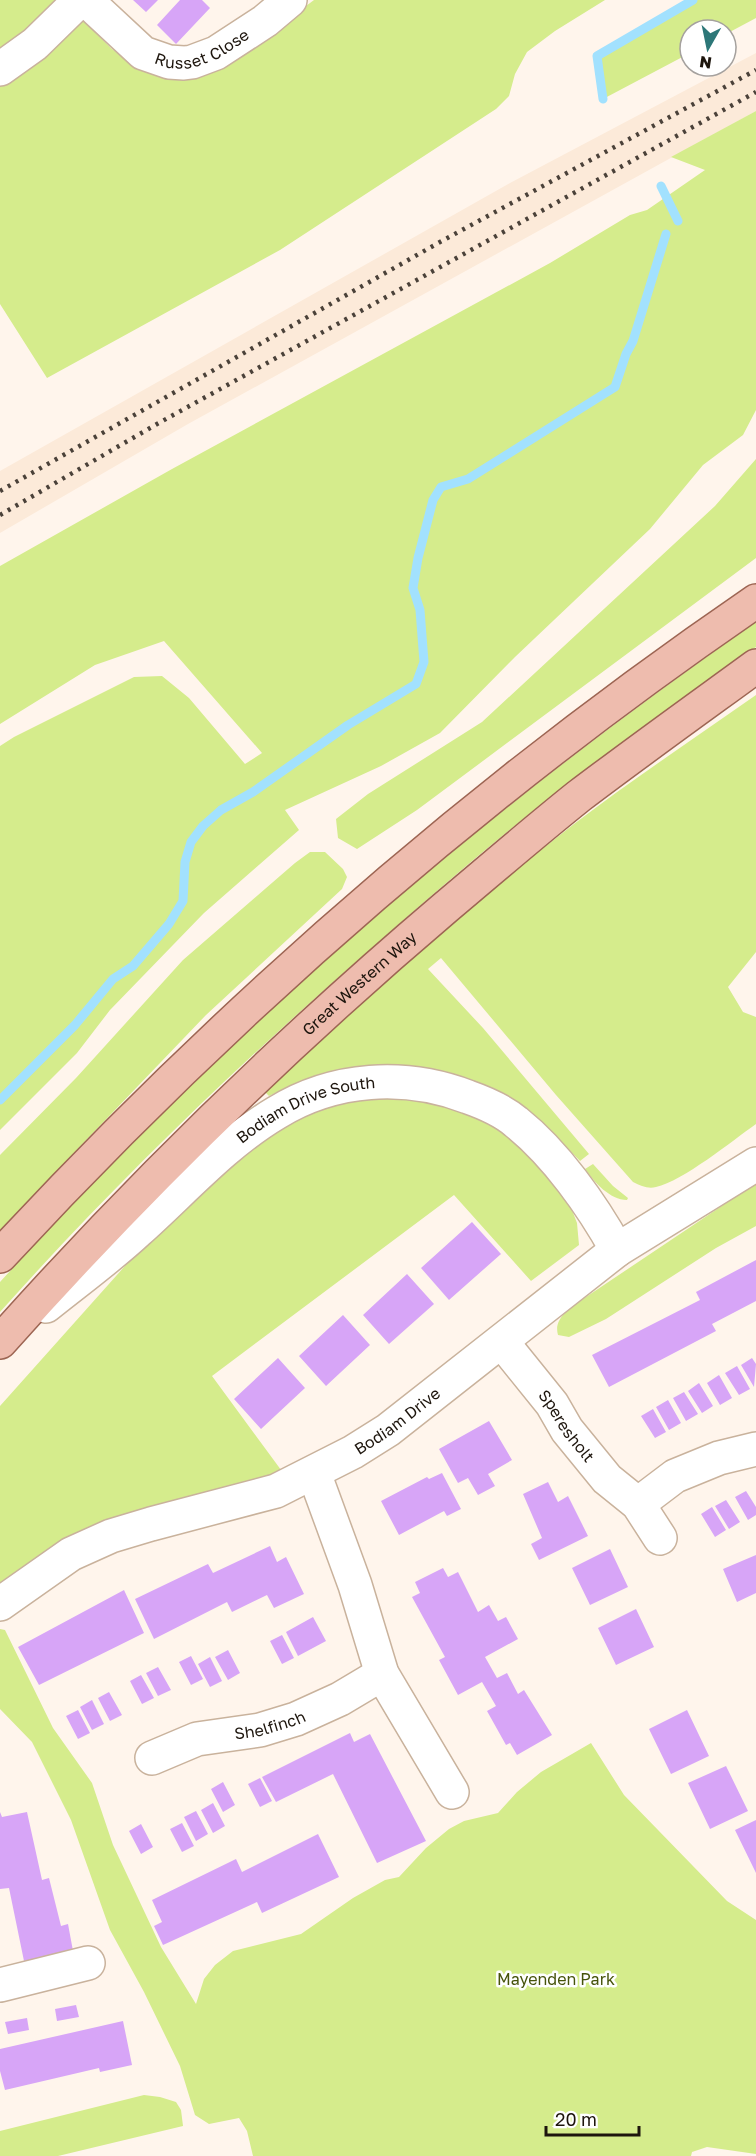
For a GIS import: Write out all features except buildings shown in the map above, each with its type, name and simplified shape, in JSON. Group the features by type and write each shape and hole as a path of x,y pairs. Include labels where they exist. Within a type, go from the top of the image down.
{"main road":[{"path":"0,1256 91,1160 216,1037 395,877 569,735 756,601"},
{"name":"Great Western Way","path":"0,1342 64,1270 154,1176 258,1074 343,996 577,798 756,666"}],"street":[{"path":"0,69 35,44 80,0"},
{"name":"Russet Close","path":"86,0 143,53 169,62 184,63 216,52 265,21 290,0"},
{"name":"Bodiam Drive South","path":"0,1342 136,1233 216,1159 261,1122 302,1099 318,1092 343,1086 388,1081 435,1086 482,1102 502,1112 517,1122 534,1139 575,1185 596,1212 617,1250"},
{"name":"Bodiam Drive","path":"0,1604 71,1554 111,1536 276,1491 353,1452 388,1430 617,1250 756,1164"},
{"name":"Speresholt","path":"502,1342 607,1479 638,1504 660,1538"},
{"path":"638,1504 675,1476 719,1458 756,1449"},
{"path":"314,1473 355,1585 382,1674 452,1792"},
{"name":"Shelfinch","path":"152,1758 197,1739 260,1730 296,1719 340,1699 382,1674"},
{"path":"0,1985 88,1963"}],"shaded area":[{"path":"756,53 756,111 188,424 0,533 0,471 510,183 709,78 738,78 738,63"}],"green space":[{"path":"0,0 62,0 112,49 133,64 262,39 314,0 605,0 555,31 527,52 515,74 509,96 496,109 280,250 47,378 0,304"},
{"path":"693,0 756,0 756,18 738,28 738,18 678,18 678,59 603,99 597,56"},
{"path":"756,111 756,410 743,435 703,465 650,529 515,657 440,733 381,766 285,810 299,830 204,913 110,1010 77,1053 0,1130 0,746 134,677 162,676 189,698 245,764 262,753 164,641 95,665 0,724 0,566 172,469 550,263 630,215 647,210 705,170 671,157"},
{"path":"756,459 756,558 417,810 357,849 338,838 336,819 368,794 482,722 715,506"},
{"path":"756,622 756,647 635,733 539,806 324,990 134,1169 0,1312 0,1282 86,1190 266,1015 359,931 455,850 653,696"},
{"path":"756,695 756,952 728,987 743,1012 756,1017 756,1124 680,1177 650,1188 633,1182 556,1095 441,958 428,969 483,1028 589,1154 580,1161 539,1120 511,1099 486,1086 444,1072 393,1066 368,1067 318,1076 269,1096 265,1092 416,954 494,888 574,824"},
{"path":"310,852 325,852 343,869 347,877 342,889 206,1015 0,1230 0,1155 76,1078 183,960"},
{"path":"389,1097 437,1100 493,1123 532,1154 570,1205 577,1223 579,1245 531,1281 454,1195 212,1376 284,1474 0,1588 0,1406 158,1229 261,1138 304,1116 333,1106 361,1099"},
{"path":"593,1164 613,1186 628,1198 627,1200 609,1194 598,1185 585,1169"},
{"path":"756,1183 756,1226 716,1248 606,1319 569,1337 558,1335 558,1323 573,1306"},
{"name":"Mayenden Park","path":"0,1629 5,1630 53,1728 92,1783 113,1845 161,1947 196,2004 204,1979 215,1965 233,1951 301,1934 353,1898 385,1880 399,1877 426,1848 449,1829 464,1821 498,1813 517,1792 541,1772 591,1743 624,1795 727,1901 756,1920 756,2154 707,2147 692,2152 691,2156 253,2156 247,2131 239,2118 209,2124 195,2115 180,2066 144,1992 110,1930 71,1820 32,1742 0,1709"},
{"path":"144,2095 176,2102 181,2110 183,2126 58,2156 0,2156 0,2131"}],"waterway":[{"path":"603,99 597,56 693,0"},
{"path":"661,186 678,221"},
{"path":"0,1100 75,1025 113,979 133,966 169,924 183,901 185,862 191,842 203,826 221,810 253,792 348,725 416,684 424,662 420,610 413,588 433,500 441,487 468,479 615,387 633,341 666,234"}],"railway":[{"path":"0,491 440,242 756,70"},
{"path":"0,515 157,424 756,92"}]}
